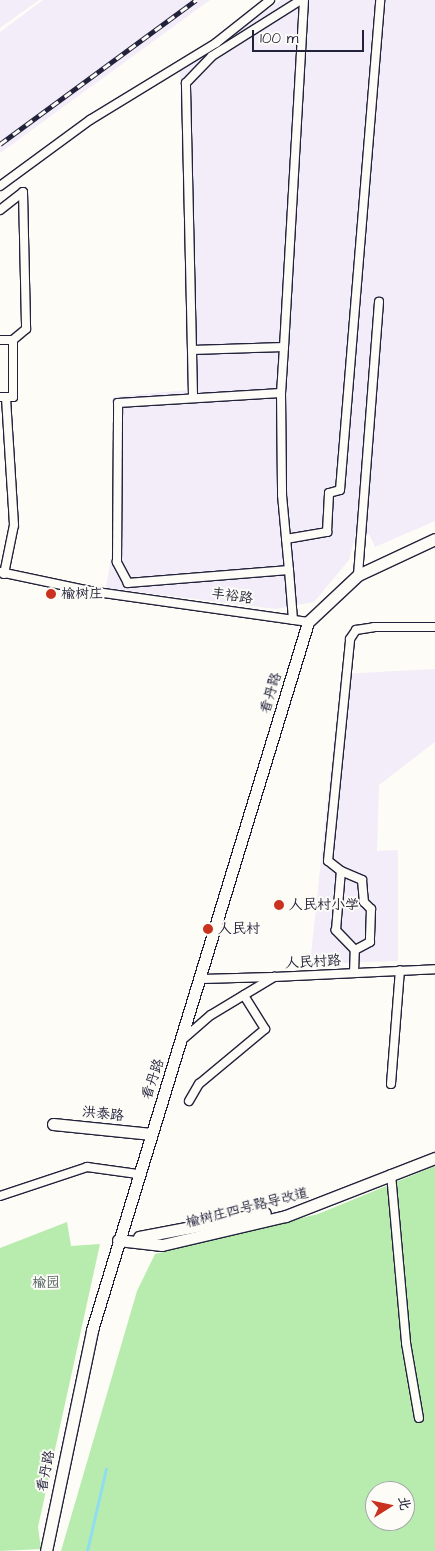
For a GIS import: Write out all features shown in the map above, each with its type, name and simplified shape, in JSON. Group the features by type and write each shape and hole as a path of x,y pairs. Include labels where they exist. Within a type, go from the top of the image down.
{"street":[{"path":"0,186 90,120 216,43 270,0"},
{"path":"294,620 286,539 280,393 302,0"},
{"path":"193,395 186,83 212,56 302,0"},
{"path":"286,539 327,532 329,493 340,490 380,0"},
{"path":"0,210 23,192 26,329 12,340 0,340"},
{"path":"358,575 379,302"},
{"path":"2,573 14,525 3,397 13,397 12,340"},
{"path":"192,350 284,347"},
{"path":"280,393 193,395 118,403 117,562 128,583 289,570"},
{"path":"308,622 358,575 435,539"},
{"name":"丰裕路","path":"2,573 308,622"},
{"name":"看丹路","path":"46,1551 78,1389 120,1236 138,1174 202,979 308,622"},
{"path":"355,950 370,942 371,910 364,902 362,880 342,871 328,861 350,639 356,630 374,627 435,627"},
{"path":"342,871 336,930 355,950 354,972"},
{"name":"人民村路","path":"182,1040 244,995 274,977 435,969"},
{"path":"391,1084 400,970"},
{"path":"202,979 274,977"},
{"path":"190,1101 199,1084 265,1029 244,995"},
{"name":"洪泰路","path":"53,1124 151,1134"},
{"name":"榆树庄四号路导改道","path":"120,1236 158,1237 284,1209 435,1150"},
{"name":"榆树庄四号路导改道","path":"120,1236 162,1245 286,1216 435,1158"},
{"path":"0,1196 87,1167 138,1174"},
{"path":"391,1174 406,1343 420,1418"}],"shaded area":[{"path":"0,0 39,0 0,28"},
{"path":"43,0 210,0 0,153 0,32"},
{"path":"281,0 435,0 435,521 375,547 369,534 356,533 349,560 314,602 276,609 106,588 112,552 113,397 187,390 180,71"},
{"path":"435,669 435,742 379,785 377,851 398,850 398,961 310,964 341,674"}],"green space":[{"path":"435,1166 435,1551 61,1551 137,1291 155,1254 318,1214"},
{"name":"榆园","path":"67,1222 71,1246 100,1244 38,1527 41,1549 0,1551 0,1248"}],"waterway":[{"path":"87,1551 106,1469"}],"railway":[{"path":"0,144 196,0"}],"place":[{"name":"榆树庄","path":"51,594"},
{"name":"人民村小学","path":"279,905"},
{"name":"人民村","path":"208,929"}]}
